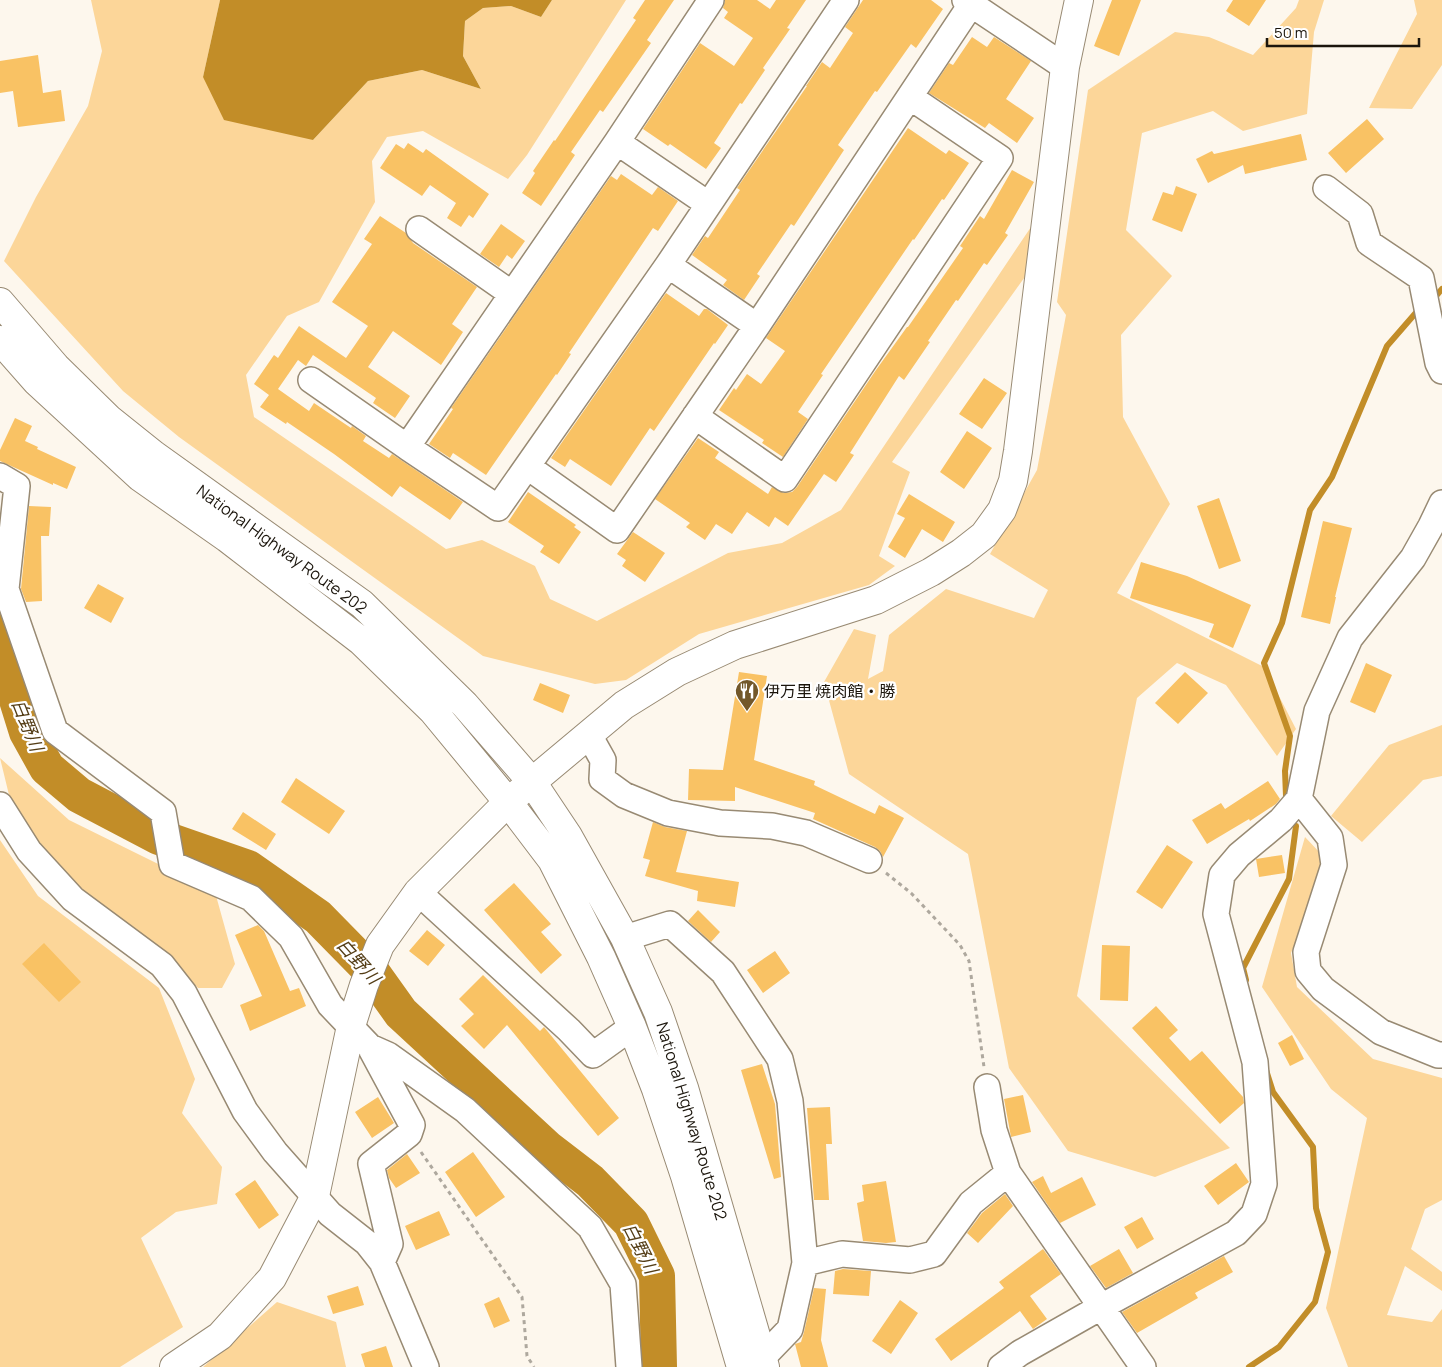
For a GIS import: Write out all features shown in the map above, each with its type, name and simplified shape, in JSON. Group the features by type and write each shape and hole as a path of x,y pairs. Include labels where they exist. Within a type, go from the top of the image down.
{"main road":[{"path":"174,1367 220,1336 272,1278 315,1196 351,1026 364,985 380,945 418,892 508,802 624,705 677,672 735,646 876,600 931,572 961,553 984,535 1002,510 1013,481 1018,451 1065,67 1079,0"},
{"name":"National Highway Route 202","path":"0,302 56,367 109,419 162,461 362,604 465,705 532,782 568,836 625,938 658,1012 684,1088 756,1364"},
{"name":"National Highway Route 202","path":"0,340 37,382 140,477 241,549 361,640 434,711 508,802 552,860 601,957 632,1027 656,1088 684,1176 756,1364"}],"street":[{"path":"407,447 617,142 711,0"},
{"path":"311,380 498,508 668,265 846,0"},
{"path":"528,467 617,530 757,326 910,97 970,1 1065,67"},
{"path":"695,416 785,479 791,471 1000,158 910,97"},
{"path":"617,142 708,204"},
{"path":"1326,188 1360,214 1369,243 1421,278 1438,363 1442,371"},
{"path":"419,228 512,294"},
{"path":"668,265 757,326"},
{"path":"0,476 17,486 6,589 55,732 163,812 172,864 251,898 291,937 330,1004 370,1047 412,1126 408,1134 371,1164 390,1244 382,1262"},
{"path":"1001,1367 1020,1353 1101,1306 1236,1233 1254,1214 1264,1184 1255,1062 1216,914 1222,875 1239,855 1281,820 1299,799 1317,711 1350,638 1413,558 1432,526 1442,503"},
{"path":"589,735 603,760 602,779 624,795 668,813 720,823 772,826 806,833 869,860"},
{"path":"1299,799 1330,838 1334,865 1306,952 1308,971 1323,989 1380,1032 1442,1055"},
{"path":"0,805 29,851 73,899 162,965 184,993 245,1111 275,1152 330,1214 367,1243 382,1262 426,1367"},
{"path":"418,892 569,1030 593,1056 632,1027"},
{"path":"625,938 670,924 723,972 780,1059 790,1100 805,1263 790,1329 756,1364"},
{"path":"370,1047 388,1055 466,1110 590,1227 623,1284 630,1367"},
{"path":"987,1087 994,1130 1008,1173 1143,1367"},
{"path":"805,1263 842,1254 910,1260 934,1254 971,1202 1008,1173"}],"path":[{"path":"869,860 911,893 960,944 969,962 987,1087"},
{"path":"408,1134 522,1297 527,1356 534,1367"}],"shaded area":[{"path":"91,0 220,0 203,77 313,140 368,81 422,70 481,89 463,56 465,21 483,8 511,6 541,17 552,0 626,0 527,155 508,179 423,131 387,137 372,161 375,202 319,302 287,316 246,375 254,417 446,549 482,540 535,566 550,599 597,621 728,553 782,543 841,510 1031,227 1027,274 892,462 910,472 879,556 895,566 869,585 699,634 626,680 595,684 483,656 179,437 123,391 4,261 36,197 88,106 102,51"},
{"path":"220,0 552,0 541,17 511,6 483,8 465,21 463,56 481,89 422,70 368,81 313,140 224,120 203,77"},
{"path":"1299,0 1324,0 1314,32 1307,114 1243,131 1213,111 1142,133 1126,230 1172,276 1121,335 1123,417 1170,504 1117,593 1264,667 1296,729 1277,756 1226,685 1177,663 1137,698 1077,996 1230,1148 1155,1177 1068,1151 1009,1068 968,854 849,774 824,682 854,629 876,635 868,679 883,671 889,635 946,589 1034,618 1048,590 990,554 1037,470 1066,315 1057,302 1088,90 1175,32 1209,37 1253,55 1296,8"},
{"path":"1414,0 1442,0 1442,65 1412,109 1369,108 1417,14"},
{"path":"1442,725 1442,776 1423,780 1362,842 1331,816 1389,745"},
{"path":"0,758 69,820 215,892 235,964 222,988 198,988 171,958 61,874 10,799"},
{"path":"1305,837 1322,855 1321,878 1291,953 1297,987 1373,1059 1442,1078 1442,1200 1425,1209 1411,1249 1442,1272 1442,1291 1405,1266 1387,1315 1432,1322 1442,1309 1442,1367 1348,1367 1326,1308 1367,1118 1331,1089 1262,987"},
{"path":"0,840 38,896 159,988 195,1079 182,1113 222,1167 217,1204 176,1212 141,1238 183,1327 120,1367 0,1367"},
{"path":"277,1302 336,1322 346,1367 203,1367"}],"building":[{"path":"645,0 674,0 647,40 651,43 603,112 600,110 571,152 575,155 541,206 522,193 535,173 533,171 636,20 633,18"},
{"path":"725,0 757,0 770,9 776,0 806,0 787,28 790,29 763,68 765,70 742,104 740,103 714,143 721,148 706,169 670,144 668,146 643,129 700,43 734,66 753,38 724,18 728,12 723,8"},
{"path":"863,0 931,0 943,9 916,48 911,44 877,92 875,91 838,145 844,150 794,226 791,224 757,274 760,276 744,300 723,285 727,280 692,255 705,236 708,238 740,190 737,188 822,62 830,68 853,33 845,27"},
{"path":"1112,0 1141,0 1119,56 1094,46"},
{"path":"1233,0 1266,0 1249,26 1226,11"},
{"path":"972,37 987,47 994,37 1031,61 1006,99 1034,118 1017,143 989,123 985,128 929,93 949,63 953,65"},
{"path":"38,55 43,93 61,90 65,121 18,127 13,91 0,93 0,61"},
{"path":"1367,119 1384,139 1346,173 1328,153"},
{"path":"908,128 946,154 949,150 969,163 944,200 942,199 913,239 821,374 823,375 798,412 808,419 783,457 762,443 764,440 719,410 734,388 736,390 747,374 761,384 785,351 766,338"},
{"path":"1301,134 1307,160 1245,174 1243,165 1208,183 1196,159 1212,151 1214,154"},
{"path":"408,143 423,153 426,149 489,194 473,218 469,215 461,227 447,218 456,203 430,185 422,196 380,168 396,144 404,149"},
{"path":"1012,170 1034,182 1005,233 1008,235 987,265 984,263 958,301 956,300 904,380 899,376 850,453 854,455 836,482 824,474 788,526 775,517 769,527 747,512 732,534 716,524 705,540 686,527 690,523 655,499 698,438 719,452 715,458 768,494 772,487 784,493 792,492 963,248 960,246 980,216 984,219"},
{"path":"621,174 652,195 658,187 678,201 658,231 653,228 569,353 571,354 557,375 486,475 453,453 450,458 429,444 453,409 451,408 611,176 617,180"},
{"path":"1176,186 1197,194 1182,232 1152,220 1163,192 1173,195"},
{"path":"380,216 406,233 413,243 477,287 452,324 463,332 441,365 393,331 368,367 410,396 395,418 373,403 376,398 313,355 306,366 298,360 278,389 309,411 314,403 351,428 352,426 366,436 363,441 389,458 392,454 463,502 450,520 400,486 392,497 334,454 287,422 286,424 260,407 269,395 254,384 274,355 278,358 299,326 346,358 368,326 332,302 372,244 364,239"},
{"path":"501,224 525,241 512,259 507,255 499,267 480,254"},
{"path":"666,293 699,316 704,309 707,309 728,325 654,431 650,428 611,486 570,459 565,467 551,458"},
{"path":"984,378 1007,393 982,429 959,414"},
{"path":"15,418 32,426 25,441 38,447 37,449 76,467 67,489 53,483 53,485 0,461 0,450"},
{"path":"967,431 992,448 964,489 940,472"},
{"path":"528,492 576,525 574,527 581,532 559,564 540,552 544,546 508,522"},
{"path":"909,494 955,522 943,542 922,529 905,558 888,547 905,518 897,514"},
{"path":"1219,498 1241,561 1219,569 1197,506"},
{"path":"29,506 51,507 49,536 41,536 42,601 26,602 21,589"},
{"path":"1323,521 1352,528 1330,624 1301,617"},
{"path":"633,532 665,553 645,582 622,566 626,560 617,554"},
{"path":"1141,562 1187,576 1251,605 1233,648 1209,637 1214,624 1130,598"},
{"path":"98,584 124,598 111,623 84,608"},
{"path":"1366,663 1392,675 1375,713 1350,702"},
{"path":"739,672 767,676 754,760 815,781 814,785 875,814 879,805 904,818 883,857 875,847 813,819 815,813 735,787 735,801 688,800 689,769 723,770"},
{"path":"1185,672 1208,693 1178,724 1155,703"},
{"path":"540,683 570,695 563,713 533,700"},
{"path":"296,778 345,811 329,834 281,802"},
{"path":"1268,781 1280,799 1276,804 1250,821 1249,819 1207,844 1192,820 1221,803 1225,809"},
{"path":"243,812 276,834 266,850 232,829"},
{"path":"653,822 665,827 687,831 676,872 739,882 735,907 697,901 698,891 645,876 650,860 643,858"},
{"path":"1167,845 1193,862 1162,909 1136,892"},
{"path":"1282,855 1285,873 1259,877 1256,859"},
{"path":"514,883 551,924 541,932 562,955 541,974 484,910"},
{"path":"698,910 720,932 711,942 688,921"},
{"path":"258,925 264,931 290,991 299,988 306,1006 250,1031 240,1005 262,996 235,935"},
{"path":"427,930 445,945 428,966 409,951"},
{"path":"44,943 81,982 59,1002 22,964"},
{"path":"1102,945 1130,946 1128,1001 1100,1000"},
{"path":"775,951 790,973 763,993 747,970"},
{"path":"483,975 540,1031 544,1027 619,1118 598,1136 507,1025 484,1049 461,1026 474,1014 459,999"},
{"path":"1156,1006 1178,1030 1169,1038 1190,1061 1202,1051 1243,1097 1244,1103 1220,1124 1132,1028"},
{"path":"1292,1035 1304,1059 1290,1066 1278,1043"},
{"path":"762,1064 775,1104 781,1177 774,1179 741,1070"},
{"path":"1023,1095 1031,1132 1011,1137 1004,1099"},
{"path":"378,1097 394,1123 372,1138 355,1112"},
{"path":"830,1107 832,1144 826,1144 829,1200 814,1200 807,1108"},
{"path":"473,1152 505,1197 476,1217 445,1172"},
{"path":"407,1154 420,1173 396,1188 389,1178 387,1170"},
{"path":"1236,1163 1249,1182 1218,1205 1204,1186"},
{"path":"1043,1176 1051,1193 1082,1177 1096,1205 1060,1223 1032,1182"},
{"path":"255,1180 279,1215 259,1229 235,1194"},
{"path":"886,1181 896,1242 863,1241 857,1203 864,1201 862,1185"},
{"path":"1005,1194 1013,1206 978,1243 967,1233 982,1213"},
{"path":"439,1211 450,1235 416,1250 405,1226"},
{"path":"1142,1217 1154,1239 1137,1249 1124,1227"},
{"path":"1043,1249 1061,1274 1030,1296 1047,1319 1033,1329 1020,1311 951,1361 935,1339 1004,1288 999,1282"},
{"path":"1119,1249 1133,1273 1106,1288 1090,1266"},
{"path":"1224,1256 1233,1272 1195,1293 1198,1298 1137,1333 1122,1312"},
{"path":"843,1269 871,1271 869,1296 833,1294 835,1271"},
{"path":"358,1286 364,1305 333,1314 327,1296"},
{"path":"814,1288 826,1289 821,1340 828,1367 801,1367 795,1344 801,1342"},
{"path":"499,1297 510,1321 494,1328 484,1304"},
{"path":"900,1300 918,1313 891,1354 872,1341"},
{"path":"386,1346 393,1367 365,1367 361,1354"}],"waterway":[{"path":"1436,296 1442,289"},
{"path":"1286,796 1285,771 1290,736 1264,663 1282,623 1310,510 1332,477 1387,346 1420,308"},
{"name":"白野川","path":"0,621 4,630 11,681 27,732 47,768 79,795 159,837 248,868 318,917 371,971 401,1013 547,1148 590,1181 631,1223 657,1276 659,1367"},
{"path":"1246,980 1243,968 1289,879 1296,826"},
{"path":"1249,1367 1279,1347 1315,1302 1328,1252 1316,1208 1313,1147 1273,1092 1266,1070"}],"place":[{"name":"伊万里 焼肉館・勝","path":"747,712"}]}
